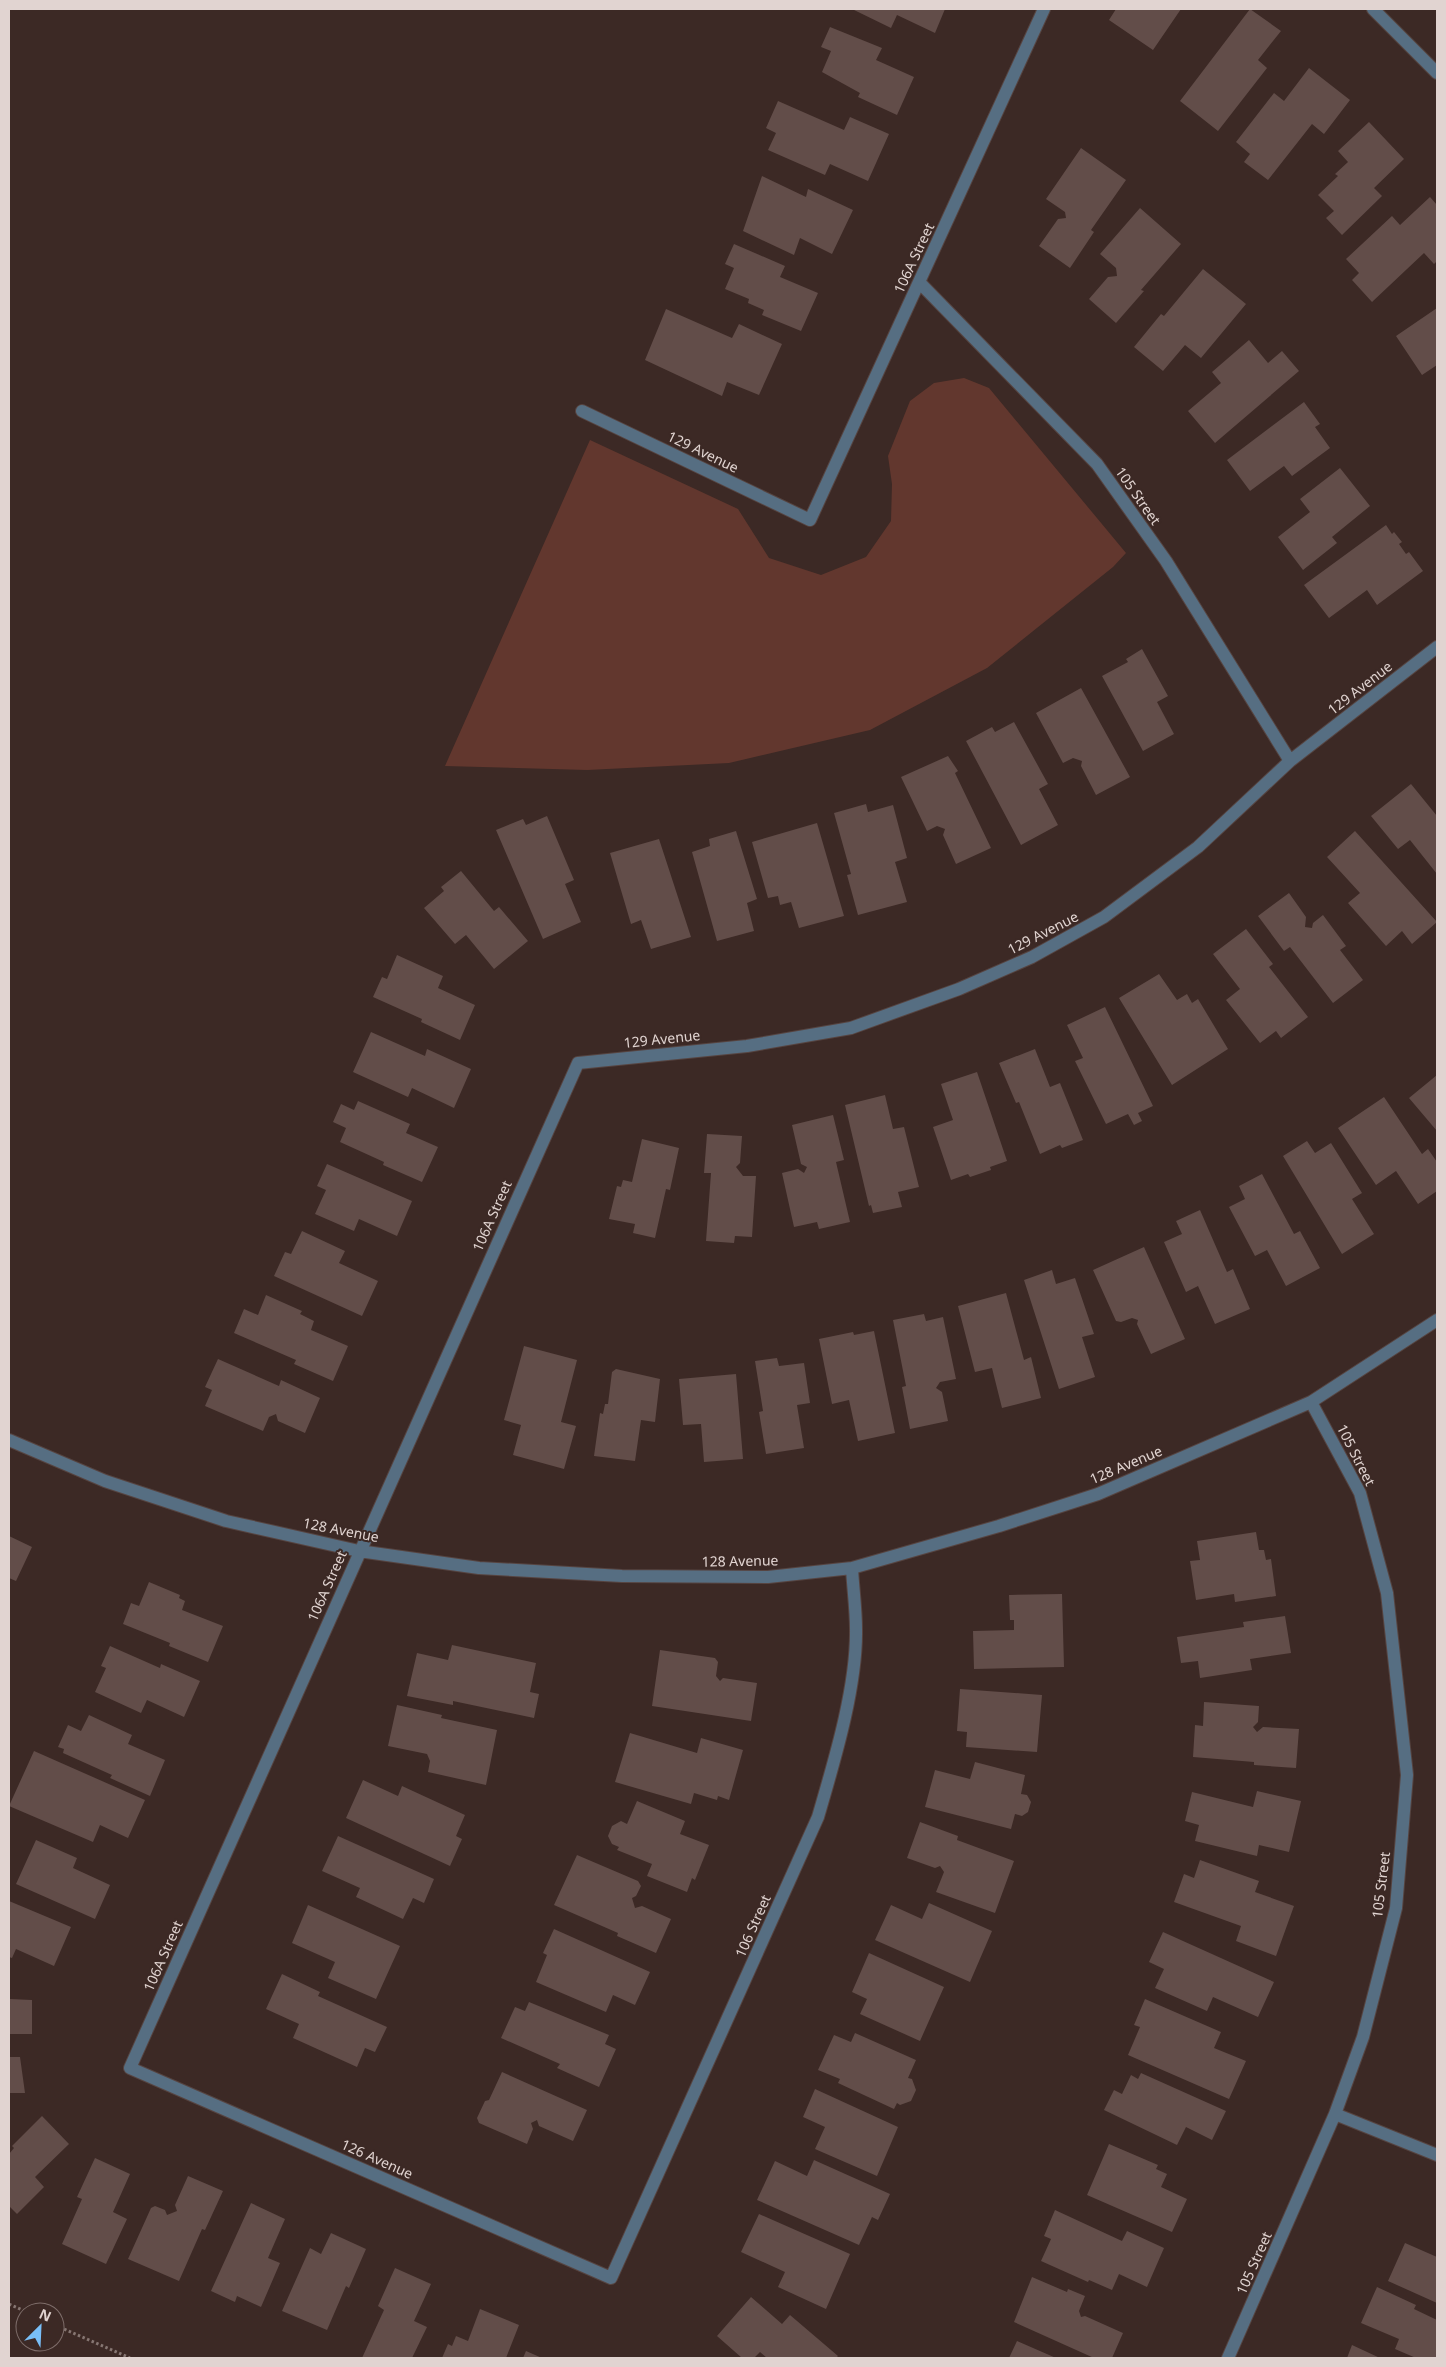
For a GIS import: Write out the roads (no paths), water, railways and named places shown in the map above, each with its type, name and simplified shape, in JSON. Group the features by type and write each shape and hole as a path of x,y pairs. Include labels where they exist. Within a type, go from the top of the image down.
{"street":[{"name":"106A Street","path":"810,520 1044,9"},
{"path":"1373,9 1437,72"},
{"name":"105 Street","path":"919,282 1097,464 1166,561 1290,761"},
{"name":"129 Avenue","path":"582,411 810,520"},
{"name":"129 Avenue","path":"578,1062 747,1046 851,1028 959,989 1032,957 1104,917 1198,847 1290,761 1437,647"},
{"name":"106A Street","path":"130,2068 578,1062"},
{"name":"128 Avenue","path":"9,1440 105,1481 226,1521 359,1551 479,1568 622,1576 768,1577 852,1568 999,1526 1098,1494 1311,1402 1437,1320"},
{"name":"105 Street","path":"1228,2358 1335,2114 1363,2037 1396,1908 1407,1775 1387,1593 1360,1493 1311,1402"},
{"name":"106 Street","path":"611,2278 818,1817 834,1764 853,1671 856,1630 852,1568"},
{"name":"126 Avenue","path":"130,2068 611,2278"},
{"path":"1335,2114 1437,2155"}]}
